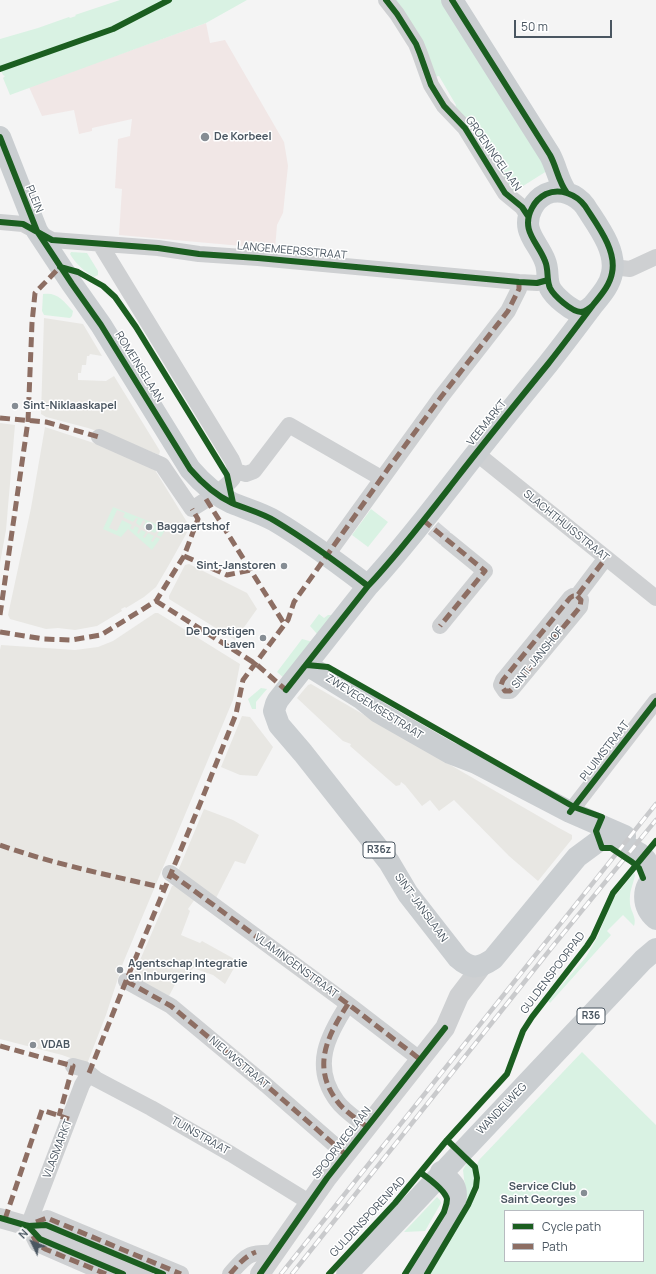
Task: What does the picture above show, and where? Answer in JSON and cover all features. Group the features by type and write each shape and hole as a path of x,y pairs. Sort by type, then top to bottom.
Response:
{"main road":[{"path":"452,0 554,161 560,182 567,193"},
{"name":"PLEIN","path":"0,137 36,232"},
{"path":"593,305 582,312 573,310 555,296 548,280 546,262 530,234 528,216 533,205 541,197 552,192 567,193 575,196 584,205 607,242 610,248 613,264"},
{"name":"ROMEINSELAAN","path":"36,232 101,324 190,469 203,484 224,498 273,520 327,555"},
{"name":"VEEMARKT","path":"279,725 275,715 276,704 368,586 428,524 476,453 575,330 593,305 610,281 613,264"},
{"path":"327,555 368,586"},
{"name":"ZWEVEGEMSESTRAAT","path":"307,665 362,699 378,712 450,753 476,763 570,812 622,834 653,862"},
{"name":"SINT-JANSLAAN","path":"279,725 303,753 388,862 408,894 458,958 468,965 475,967 482,966"},
{"name":"ZWEVEGEMSESTRAAT","path":"529,790 549,810 576,825 582,831 585,839 577,857"},
{"path":"577,857 600,840 607,838 614,840 640,854 646,860 653,862"},
{"name":"SPOORWEGLAAN","path":"482,966 493,959 577,857"},
{"name":"R36","path":"653,862 644,898 648,910 656,919"},
{"name":"WANDELWEG","path":"442,1172 650,954 656,919"},
{"path":"415,1274 449,1220 455,1204 456,1195 454,1185 442,1172"},
{"name":"R36","path":"347,1274 442,1172"}],"street":[{"name":"GROENINGELAAN","path":"386,0 397,14 416,44 431,85 444,106 465,128 505,193 522,207 528,216"},
{"name":"PLEIN","path":"0,222 23,224 36,232"},
{"name":"LANGEMEERSSTRAAT","path":"36,232 52,240 519,282 537,283 548,280"},
{"path":"99,437 162,465 192,509 224,498 235,471 232,460 100,244"},
{"path":"613,264 630,269 656,257"},
{"path":"327,555 381,478 441,397 508,311 519,289 519,282"},
{"path":"235,471 246,474 254,471 289,425 381,478"},
{"name":"SLACHTHUISSTRAAT","path":"476,453 656,598"},
{"path":"440,626 485,571 447,540"},
{"name":"SINT-JANSHOF","path":"577,596 581,600 580,607 510,692 505,690 501,685 503,680 570,598 577,596 606,559"},
{"name":"PLUIMSTRAAT","path":"570,812 656,701"},
{"name":"VLAMINGENSTRAAT","path":"170,873 348,1004 421,1060"},
{"name":"SPOORWEGLAAN","path":"260,1274 266,1253 309,1202 345,1154 421,1060 445,1028 460,996 482,966"},
{"name":"NIEUWSTRAAT","path":"126,980 171,1006 266,1085 345,1154"},
{"path":"348,1004 328,1040 323,1065 326,1081 338,1102 367,1127"},
{"name":"TUINSTRAAT","path":"73,1066 90,1073 96,1079 151,1108 231,1154 309,1202"},
{"name":"VLASMARKT","path":"28,1226 82,1085 90,1073"},
{"path":"0,1218 28,1226 143,1274"},
{"path":"28,1226 47,1218 181,1274"},
{"path":"28,1226 37,1244 106,1274"},
{"path":"230,1274 242,1260 249,1255 266,1253"}],"shaded area":[{"name":"De Korbeel","path":"206,23 210,43 225,40 284,142 288,166 283,213 277,225 275,249 119,235 122,189 115,188 118,139 130,136 132,119 92,128 92,131 79,134 74,110 42,116 29,87"},
{"path":"44,318 83,324 102,356 90,354 87,356 86,365 82,365 81,373 78,373 78,380 106,381 114,376 160,451 159,455 88,428 46,417 41,414"},
{"path":"0,423 15,425 6,530 0,563"},
{"path":"45,427 103,446 155,470 190,527 156,587 144,597 126,608 121,609 122,611 97,626 75,630 58,628 46,629 10,619 8,615 31,508"},
{"path":"189,564 247,593 257,609 235,640 169,599 169,596 185,565"},
{"path":"155,613 158,613 240,664 233,700 123,963 106,1015 87,1064 62,1055 0,1039 0,650 1,645 75,650 98,647 113,641"},
{"path":"311,684 572,835 572,839 538,881 509,856 454,800 439,811 430,800 422,806 405,785 401,782 400,785 396,786 350,746 351,744 343,741 297,698 308,685"},
{"path":"242,716 250,717 273,747 257,776 240,775 221,767"},
{"path":"204,809 233,820 259,835 245,864 235,861 215,900 178,871"},
{"path":"176,885 195,899 188,909 190,911 181,935 200,943 202,941 238,961 225,984 213,975 193,968 188,977 181,973 169,996 136,978 134,974 172,886"}],"green space":[{"path":"120,0 247,0 206,23 10,95 3,78 5,76 0,68 0,39 69,17 70,18"},
{"path":"393,0 449,0 550,169 512,193 455,108 456,105 439,76 434,77 430,64 431,62"},
{"path":"71,252 87,253 98,271 98,275 94,277 84,270 77,264 70,254"},
{"path":"43,294 53,294 60,298 73,311 72,316 70,318 44,315 42,311"},
{"path":"113,507 166,528 161,537 157,535 161,529 158,528 155,533 150,531 153,524 150,523 147,529 143,527 146,521 143,520 140,526 136,523 138,518 136,518 133,522 123,517 125,513 117,510 109,528 117,531 122,520 132,525 130,528 133,530 135,526 139,528 137,533 139,534 141,530 146,532 143,537 145,538 148,533 154,536 151,541 153,542 156,537 160,539 152,550 128,529 121,537 103,529"},
{"path":"371,509 388,522 368,547 352,535"},
{"path":"319,614 324,618 328,615 334,615 318,635 310,626"},
{"path":"302,639 313,642 284,678 277,672"},
{"path":"261,688 267,689 256,702 256,709 252,709 248,699"},
{"path":"634,873 635,875 630,904 635,920 634,926 623,915 607,931 611,935 550,1003 548,1001 586,957 598,936 616,895"},
{"path":"582,1052 656,1125 656,1274 430,1274 478,1192 479,1160"},
{"path":"467,1163 474,1168 474,1185 464,1209 465,1187 463,1170"},
{"path":"437,1197 441,1203 425,1231 404,1232"}],"tunnel":[{"path":"433,528 447,540"}],"railway":[{"path":"281,1274 656,804"},
{"path":"292,1274 553,946 656,820"}],"marked path":[{"path":"0,615 28,421 32,323 35,293 60,267"},
{"path":"89,1073 236,714 243,680 288,620 294,602 390,466 441,397 508,311 519,289 519,282"},
{"path":"0,418 46,422 99,437"},
{"path":"206,499 285,625"},
{"path":"0,632 44,639 71,640 101,635 156,601 184,556 198,519 192,509"},
{"path":"423,520 485,571 440,626"},
{"path":"184,556 227,575 251,570"},
{"path":"577,596 581,600 580,607 513,688 510,691 505,691 501,685 503,680 570,598 577,596 605,559"},
{"path":"156,601 256,664 286,690"},
{"path":"0,845 61,864 164,888"},
{"path":"170,873 348,1004 421,1060"},
{"path":"126,981 171,1006 266,1085 345,1154"},
{"path":"348,1004 334,1027 325,1051 325,1075 329,1088 340,1105 367,1127"},
{"path":"0,1046 73,1066 59,1116"},
{"path":"5,1219 42,1110 69,1119"},
{"path":"36,1222 47,1218 181,1274"},
{"path":"33,1236 37,1244 45,1249 106,1274"},
{"path":"230,1274 245,1258 256,1252"}],"cycle path":[{"path":"0,69 113,29 169,0"},
{"path":"386,0 397,14 416,44 431,85 444,106 465,128 505,193 522,207 528,216"},
{"path":"452,0 550,155 567,193"},
{"path":"0,137 37,231 101,325 190,469 204,484 220,496 232,503 259,513 275,521 322,552 368,586"},
{"path":"286,690 368,586 413,534 490,435 548,364 602,294 607,286 611,277 613,264 609,247 600,229 585,206 577,198 567,193 551,192 540,198 533,206 528,223 531,236 546,264 550,288 564,303 577,311 585,311 593,305"},
{"path":"0,222 23,224 52,240 158,248 199,254 519,282 537,283 548,280"},
{"path":"60,267 78,272 103,286 115,297 136,327 227,475 233,503"},
{"path":"307,665 328,667 574,807 602,817 596,831 602,848 611,848 632,862 639,868 643,878"},
{"path":"570,812 656,701"},
{"name":"GULDENSPOORPAD","path":"329,1274 395,1203 447,1140 507,1074 523,1031 593,937 613,893 656,841"},
{"path":"260,1274 327,1178 445,1028"},
{"path":"427,1274 468,1205 476,1187 477,1178 475,1167 447,1140"},
{"path":"405,1274 444,1212 447,1203 446,1196 443,1192 436,1184 421,1173"},
{"path":"0,1218 28,1226 46,1225 163,1274"},
{"path":"28,1226 40,1239 123,1274"}],"place":[{"name":"De Korbeel","path":"205,137"},
{"name":"Sint-Niklaaskapel","path":"15,406"},
{"name":"Baggaertshof","path":"149,527"},
{"name":"Sint-Janstoren","path":"284,566"},
{"name":"De Dorstigen Laven","path":"263,638"},
{"name":"Agentschap Integratie en Inburgering","path":"120,970"},
{"name":"VDAB","path":"33,1045"},
{"name":"Service Club Saint Georges","path":"584,1193"}]}
